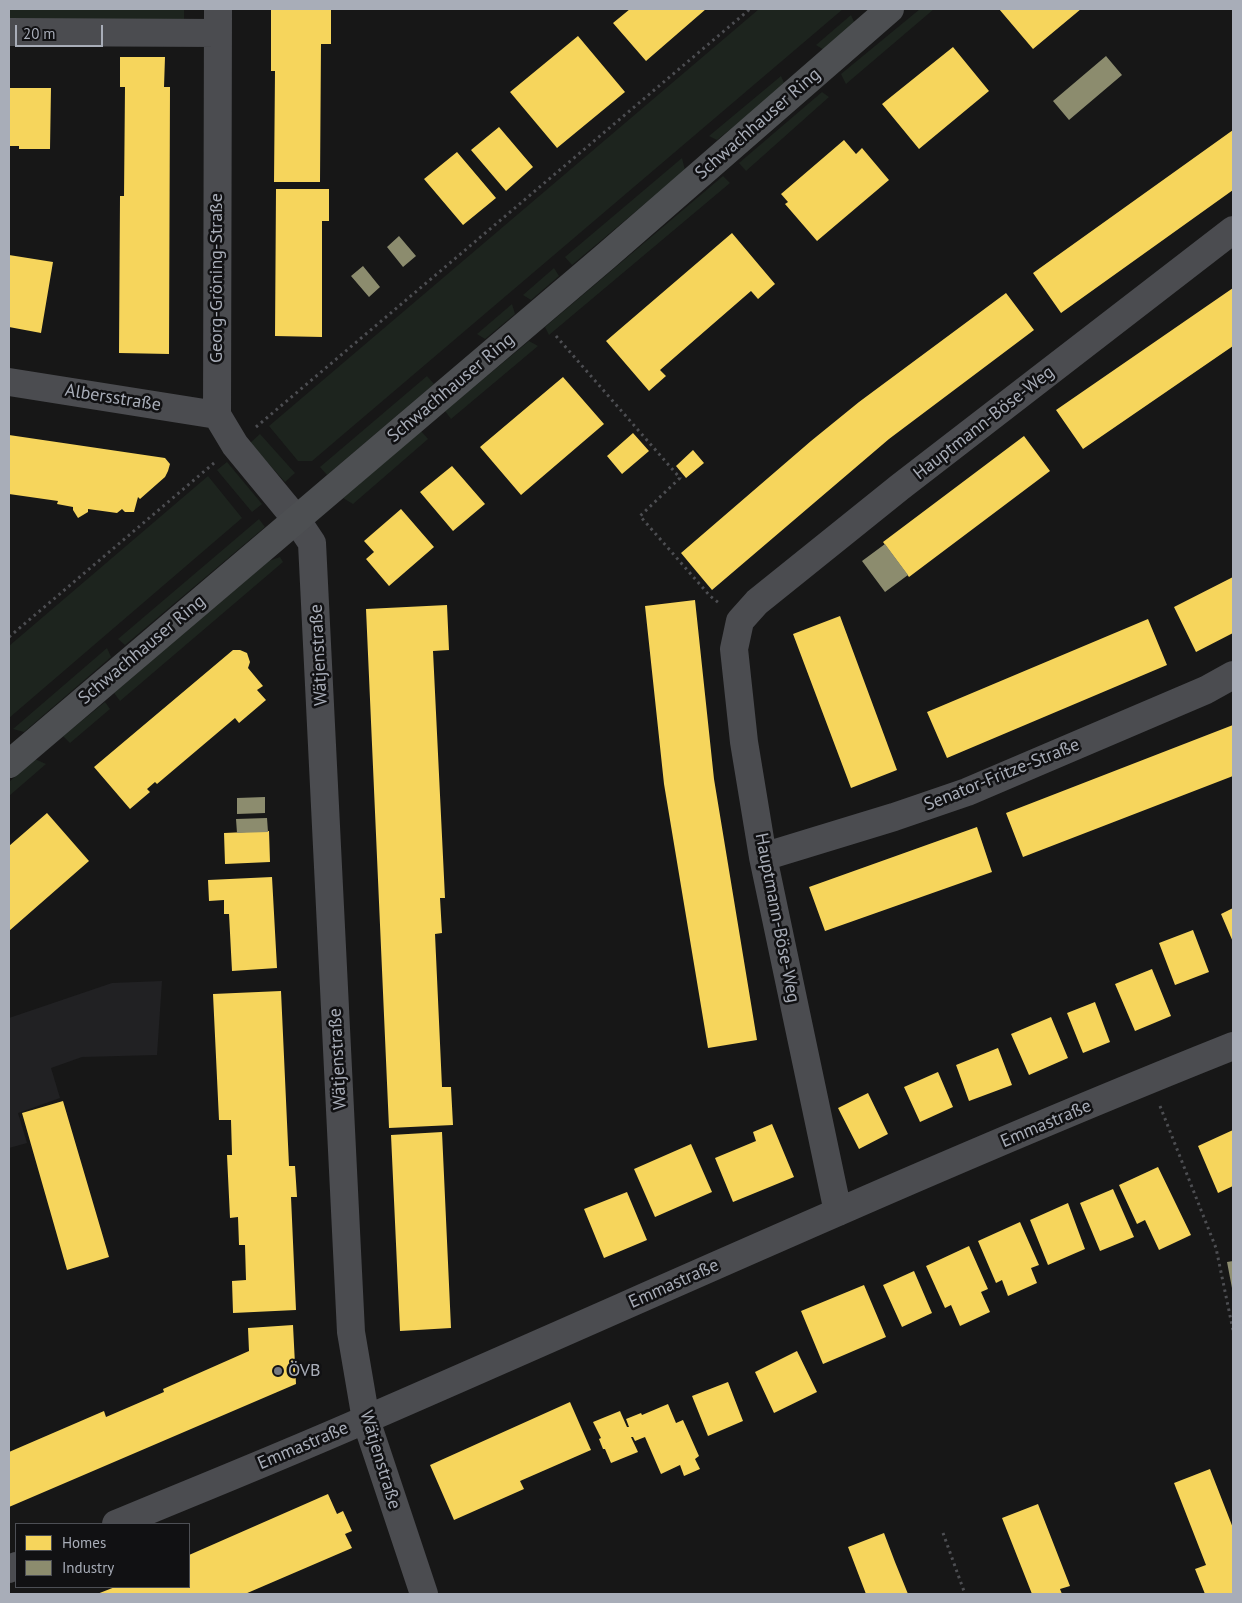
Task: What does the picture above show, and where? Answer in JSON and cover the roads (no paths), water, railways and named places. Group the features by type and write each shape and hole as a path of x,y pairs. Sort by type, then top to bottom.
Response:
{"main road":[{"name":"Schwachhauser Ring","path":"9,764 537,314 890,9"}],"street":[{"path":"9,32 218,21"},
{"name":"Georg-Gröning-Straße","path":"217,415 218,21"},
{"name":"Hauptmann-Böse-Weg","path":"838,1212 763,856 744,742 734,648 740,621 757,602 900,487 1233,230"},
{"name":"Albersstraße","path":"9,382 217,415"},
{"path":"217,415 235,445 296,519"},
{"name":"Wätjenstraße","path":"296,519 312,543 314,562 351,1332 366,1420 424,1594"},
{"name":"Senator-Fritze-Straße","path":"763,856 894,817 968,792 1206,690 1233,675"},
{"name":"Emmastraße","path":"118,1523 366,1420 838,1212 1150,1079 1233,1046"}],"place":[{"name":"ÖVB","path":"278,1371"}]}
